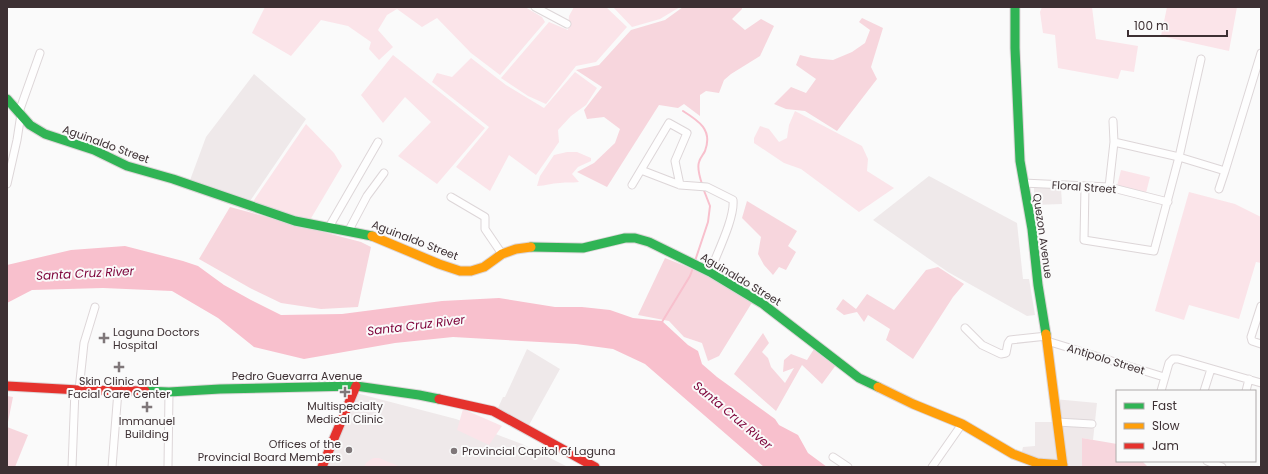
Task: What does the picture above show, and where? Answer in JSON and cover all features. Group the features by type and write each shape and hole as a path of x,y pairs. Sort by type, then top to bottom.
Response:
{"street":[{"path":"535,7 567,24"},
{"name":"Quezon Avenue","path":"1015,7 1015,48 1020,161 1032,229 1038,285 1047,338 1056,422 1063,466"},
{"path":"1219,189 1259,70 1261,52"},
{"path":"7,184 17,140 20,113 40,53"},
{"path":"1085,186 1084,240 1154,250 1168,202 1201,58"},
{"name":"Aguinaldo Street","path":"7,99 30,125 45,134 94,150 127,166 173,179 295,221 370,235 439,264 460,271 471,271 484,267 502,254 516,249 583,248 625,238 635,238 649,242 710,272 764,304 859,378 914,404 962,424 1013,454 1037,463 1063,466"},
{"path":"1109,187 1114,142 1113,121"},
{"path":"632,185 669,123 687,133 675,160 680,185"},
{"path":"329,227 378,142"},
{"path":"1114,142 1179,157 1226,171"},
{"path":"641,170 680,185 707,187 733,200 734,206 710,272"},
{"path":"349,230 367,196 384,172"},
{"name":"Floral Street","path":"1023,183 1109,187 1168,202"},
{"path":"451,197 485,217 485,228 502,254"},
{"path":"1261,306 1251,336 1252,340 1261,344"},
{"path":"72,467 77,390 84,344 95,307"},
{"path":"965,328 982,345 1001,354 1006,353 1010,340 1047,338"},
{"name":"Antipolo Street","path":"1047,338 1164,376"},
{"path":"1161,390 1169,362 1173,359 1178,359 1261,383"},
{"path":"1204,390 1211,369"},
{"path":"1246,390 1249,379"},
{"name":"Pedro Guevarra Avenue","path":"7,386 77,390 169,392 220,389 356,386 419,395 493,411 595,467"},
{"path":"322,467 356,386"},
{"path":"112,467 118,391"},
{"path":"168,467 169,392"},
{"path":"1056,422 1092,424"},
{"path":"932,467 962,424"},
{"path":"833,457 848,467"},
{"path":"1210,462 1223,467"}],"shaded area":[{"path":"265,7 525,7 542,17 545,22 500,75 471,53 437,18 422,27 397,9 387,15 378,30 393,47 379,60 369,49 371,42 348,26 321,20 291,56 252,33"},
{"path":"574,7 606,7 627,27 596,62 576,66 546,104 528,96 501,78 549,22 568,30 569,16"},
{"path":"613,7 680,7 660,19 632,27"},
{"path":"683,7 742,7 742,9 732,19 745,30 761,19 774,26 760,56 724,80 719,93 706,91 700,95 700,116 684,104 678,108 659,105 607,187 577,172 594,163 615,143 620,129 604,117 587,119 584,110 602,87 576,70 599,65 631,30 665,20"},
{"path":"1042,7 1092,7 1096,39 1138,46 1134,72 1121,70 1118,79 1058,68 1055,35 1043,33 1040,12"},
{"path":"1167,7 1237,7 1229,51 1161,36"},
{"path":"862,18 883,28 871,67 877,79 837,131 805,111 786,109 774,104 791,87 806,93 816,79 796,65 800,55 833,60 852,52 865,43 870,30 859,22"},
{"path":"393,55 485,128 437,184 398,156 431,122 405,97 383,123 361,95"},
{"path":"471,58 506,85 544,108 575,72 597,88 586,105 571,116 558,130 559,142 536,175 509,155 490,191 456,167 489,127 432,82 437,73 452,77"},
{"path":"254,74 306,119 248,204 189,183 206,137"},
{"path":"795,111 862,146 868,159 867,171 894,188 859,212 801,169 784,163 754,143 754,138 760,126 769,129 779,142 787,138 789,125"},
{"path":"306,124 334,153 342,166 310,220 252,203"},
{"path":"567,152 577,152 591,158 591,161 578,167 572,174 579,182 537,186 540,176 554,155"},
{"path":"1121,170 1150,177 1146,193 1117,186"},
{"path":"929,176 1017,223 1023,279 1029,279 1035,315 1027,316 948,272 873,220"},
{"path":"1034,188 1061,188 1062,204 1034,205"},
{"path":"1189,192 1235,204 1261,217 1261,263 1256,262 1239,319 1189,305 1184,320 1155,311"},
{"path":"747,201 797,231 788,246 796,252 786,270 779,267 773,275 764,265 758,254 761,237 742,218"},
{"path":"230,207 361,242 371,247 358,307 321,309 281,303 250,288 199,259"},
{"path":"665,258 698,271 753,301 719,356 708,361 702,343 684,337 669,321 638,315"},
{"path":"938,267 964,284 953,297 913,359 886,340 890,329 868,315 864,322 857,312 844,315 836,309 843,299 856,309 867,294 894,310 926,270"},
{"path":"763,333 769,343 762,352 768,358 771,367 785,383 794,368 783,372 784,360 791,354 807,360 814,349 836,365 822,384 802,365 776,411 734,374"},
{"path":"527,349 560,369 529,425 497,410 503,397 505,397"},
{"path":"356,393 456,419 522,444 568,467 326,467"},
{"path":"7,396 13,397 7,427"},
{"path":"1054,399 1097,403 1093,440 1082,438 1082,467 1067,467 1021,456 1023,447 1035,446 1035,422 1056,422"},
{"path":"463,409 502,426 489,445 457,430"},
{"path":"7,427 28,435 15,467 7,467"},
{"path":"1082,438 1116,444 1116,462 1143,462 1148,467 1082,467"},
{"path":"374,458 379,458 401,467 364,467 368,461"}],"water":[{"name":"Santa Cruz River","path":"125,246 198,266 224,285 281,315 342,314 442,301 499,298 555,307 582,307 610,310 633,318 662,321 688,345 698,351 702,364 717,377 775,419 779,425 798,435 808,453 827,467 764,467 645,364 613,349 576,344 453,337 395,343 304,359 254,347 218,318 172,291 103,288 32,290 7,303 7,265 71,250"}],"waterway":[{"path":"683,111 699,123 706,132 707,144 698,164 702,184"},
{"path":"695,261 708,222 710,206 703,188"},
{"path":"662,322 690,276 693,268"}],"traffic: fast":[{"path":"1015,7 1015,48 1020,161 1032,229 1038,285 1046,334"},
{"path":"7,99 30,125 45,134 94,150 127,166 173,179 295,221 372,236"},
{"path":"531,247 583,248 625,238 635,238 649,242 710,272 763,304 859,378 878,387"},
{"path":"145,391 169,392 220,389 356,386 439,399"}],"traffic: slow":[{"path":"372,236 439,264 460,271 471,271 484,267 502,254 516,249 531,247"},
{"path":"1046,334 1063,467"},
{"path":"878,387 913,404 962,424 1013,454 1037,463 1063,465"}],"traffic: jam":[{"path":"7,386 79,390 145,391"},
{"path":"322,467 356,386"},
{"path":"439,399 493,411 595,467"}],"place":[{"name":"Laguna Doctors Hospital","path":"104,338"},
{"name":"Skin Clinic and Facial Care Center","path":"119,367"},
{"name":"Multispecialty Medical Clinic","path":"345,392"},
{"name":"Immanuel Building","path":"147,407"},
{"name":"Offices of the Provincial Board Members","path":"349,450"},
{"name":"Provincial Capitol of Laguna","path":"454,451"}]}
